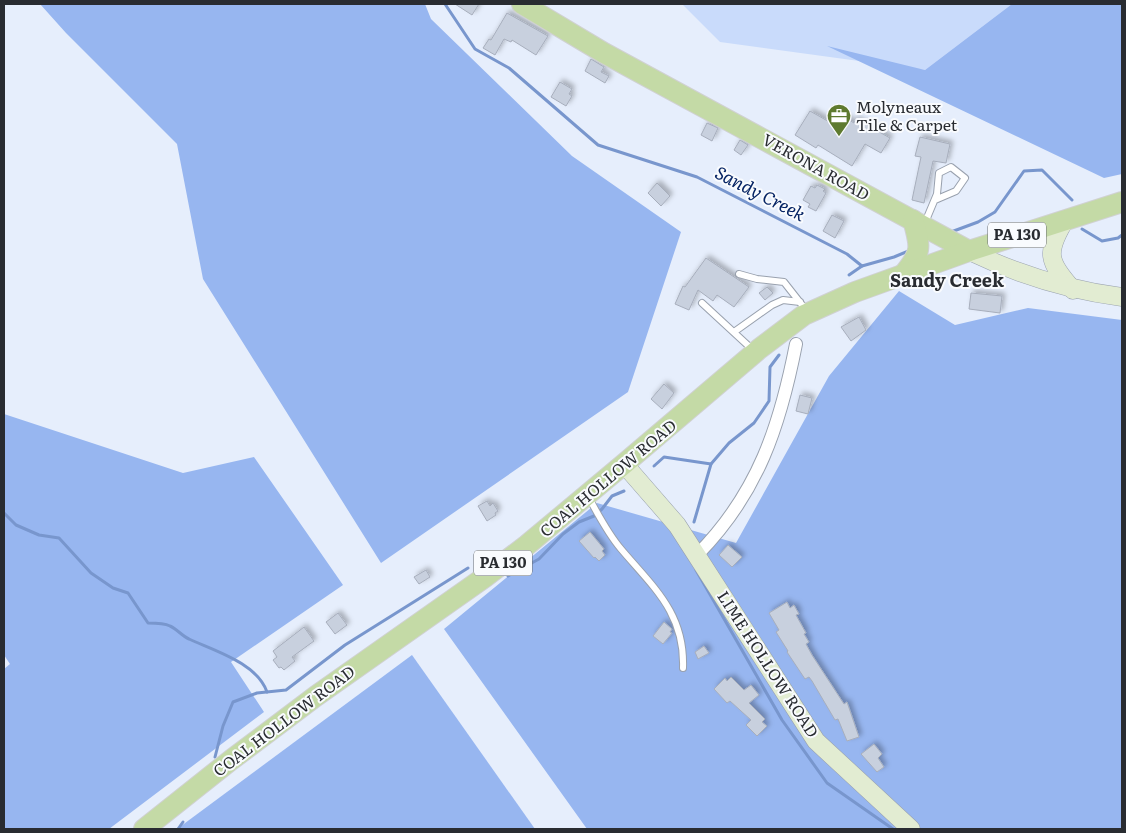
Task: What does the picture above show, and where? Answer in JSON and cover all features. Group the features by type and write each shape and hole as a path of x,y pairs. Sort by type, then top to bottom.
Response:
{"main road":[{"name":"VERONA ROAD","path":"522,4 926,236 969,251"},
{"name":"PA 130","path":"969,251 1122,202"},
{"path":"904,274 915,261 926,236"},
{"name":"COAL HOLLOW ROAD","path":"144,829 316,696 590,500 624,464 784,329 804,308 855,292 969,251"}],"street":[{"path":"1065,220 1055,237 1051,253 1053,263 1060,275 1073,290"},
{"name":"VERONA ROAD","path":"969,251 1015,271 1073,290 1122,297"},
{"path":"698,554 725,523 745,495 773,436 782,410 796,344"},
{"name":"LIME HOLLOW ROAD","path":"624,464 677,525 698,554 816,741 911,829"}],"lane":[{"path":"926,236 940,173 951,167 966,178 956,191 935,200"},
{"path":"738,274 757,279 784,282 804,308"},
{"path":"734,332 772,305 783,300 804,308"},
{"path":"702,303 755,352"},
{"path":"590,500 619,547 642,571 664,599 679,628 683,668"}],"shaded area":[{"path":"40,4 425,4 431,19 572,156 681,232 628,392 381,563 203,279 177,144 66,33"},
{"path":"682,4 1012,4 925,70 720,42"},
{"path":"1012,4 1122,4 1122,174 1104,178 827,46 925,70"},
{"path":"899,291 955,325 1028,308 1122,320 1122,829 587,829 444,629 597,503 736,543 829,376"},
{"path":"4,414 183,473 254,457 343,585 231,662 264,712 109,829 4,829 4,669 10,664 4,655"},
{"path":"412,655 535,829 177,829"}],"building":[{"path":"455,4 479,4 472,15"},
{"path":"507,13 548,36 536,55 512,40 511,42 504,39 495,55 483,48 489,39 491,40"},
{"path":"591,59 604,67 601,72 609,76 605,83 585,71"},
{"path":"560,82 572,89 569,94 572,96 566,106 551,97"},
{"path":"810,111 833,124 839,114 854,123 856,119 890,138 881,153 865,144 852,166 818,145 816,148 795,135"},
{"path":"707,123 718,128 712,141 701,135"},
{"path":"920,137 950,144 946,163 933,161 924,203 912,200 921,157 915,156"},
{"path":"740,140 748,145 741,155 734,150"},
{"path":"657,183 670,196 661,206 648,193"},
{"path":"817,185 825,189 823,191 826,193 816,211 808,207 810,204 803,200 811,186 815,188"},
{"path":"832,215 844,221 835,238 823,231"},
{"path":"706,258 749,287 734,307 717,295 713,301 698,290 689,310 675,304 683,286 685,287"},
{"path":"767,287 773,293 765,300 759,293"},
{"path":"971,293 1002,296 1000,313 969,309"},
{"path":"859,317 866,330 851,341 841,327"},
{"path":"664,384 674,393 662,409 651,399"},
{"path":"800,395 812,398 808,414 796,411"},
{"path":"487,501 490,506 493,503 498,511 495,513 496,515 487,521 478,506"},
{"path":"590,532 604,549 602,551 605,555 599,561 579,541"},
{"path":"728,545 742,557 732,567 719,555"},
{"path":"426,570 430,577 419,584 414,577"},
{"path":"787,602 790,608 794,605 799,614 796,615 806,633 804,634 809,642 806,644 812,655 844,704 847,702 859,737 847,741 838,719 835,720 809,677 805,679 776,632 779,630 769,613"},
{"path":"338,613 347,625 335,634 326,622"},
{"path":"664,622 672,629 670,632 672,633 663,644 653,636"},
{"path":"304,627 314,641 292,657 295,661 284,670 281,667 279,668 273,660 277,657 273,651"},
{"path":"704,646 709,653 698,659 695,652"},
{"path":"731,677 744,690 751,685 759,695 749,703 765,719 762,722 767,726 757,736 746,725 751,720 730,701 727,703 714,689 725,678 727,681"},
{"path":"874,744 882,754 878,758 884,767 877,772 861,754"}],"waterway":[{"name":"Sandy Creek","path":"445,4 475,49 509,68 598,145 697,177 847,254 862,266 911,250"},
{"name":"Sandy Creek","path":"951,232 978,222 995,212 1024,171 1042,170 1072,200"},
{"name":"Sandy Creek","path":"1082,229 1102,241 1118,238 1122,235"},
{"path":"849,275 862,266"},
{"path":"694,522 711,464 729,443 754,423 769,401 770,367 779,355"},
{"path":"654,466 664,457 711,464"},
{"path":"508,576 539,559 563,534 579,522 594,516 612,496 624,491"},
{"path":"4,513 16,525 39,535 59,538 91,573 113,588 128,593 148,623 170,626 186,638 234,659 254,673 262,682 267,692"},
{"path":"215,757 223,726 233,702 257,693 286,690 345,645 468,568"},
{"path":"696,570 782,720 827,783 893,829"},
{"path":"178,829 183,822"}],"place":[{"name":"Molyneaux Tile & Carpet","path":"839,137"}],"district":[{"name":"Sandy Creek","path":"947,281"}]}
